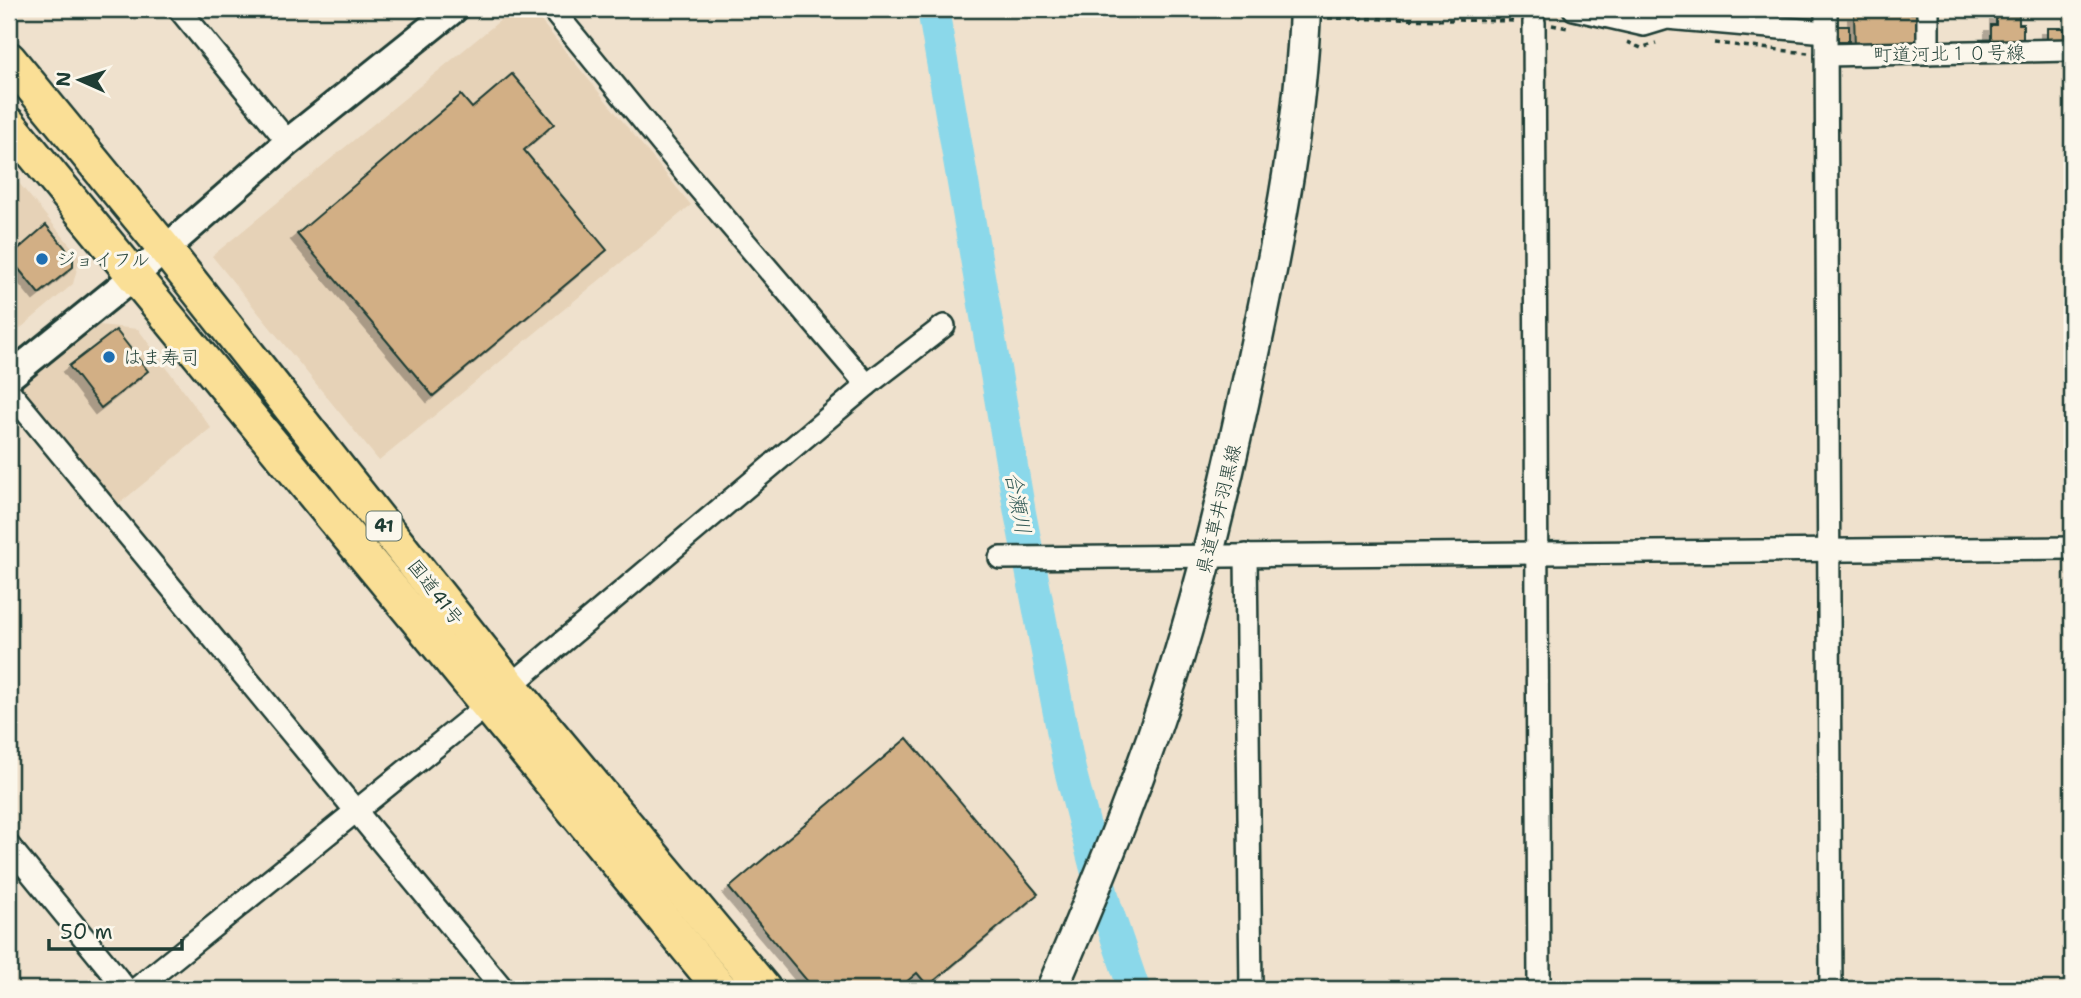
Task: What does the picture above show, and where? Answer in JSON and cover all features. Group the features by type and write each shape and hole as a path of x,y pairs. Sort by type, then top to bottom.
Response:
{"highway":[{"name":"国道41号","path":"9,59 165,249 504,678 764,989"},
{"name":"国道41号","path":"9,124 721,989"}],"main road":[{"name":"県道草井羽黒線","path":"1052,989 1112,844 1185,636 1208,555 1281,224 1295,134 1305,13"}],"street":[{"path":"178,9 288,142"},
{"path":"9,377 133,277 288,142 454,9"},
{"path":"552,9 686,173 867,385"},
{"path":"1826,9 1831,989"},
{"path":"1928,9 1928,53"},
{"path":"1572,19 1644,25 1667,18 1826,32"},
{"path":"1534,22 1539,989"},
{"name":"町道河北１０号線","path":"1826,55 2072,50"},
{"path":"521,677 867,385 944,326"},
{"path":"9,391 503,989"},
{"path":"1000,558 2072,548"},
{"path":"1246,555 1251,989"},
{"path":"136,989 476,713"},
{"path":"9,846 126,989"}],"path":[{"path":"1305,13 1534,22 1572,19"},
{"path":"1618,37 1641,48 1665,38"},
{"path":"1705,43 1826,55"}],"shaded area":[{"path":"514,9 531,9 691,205 379,461 212,256"},
{"path":"1831,9 1922,9 1922,49 1838,50 1831,39"},
{"path":"9,171 80,257 73,284 9,338"},
{"path":"99,325 138,329 211,428 109,512 12,391"}],"building":[{"path":"1917,13 1917,47 1855,48 1854,14"},
{"path":"1996,15 2019,15 2019,24 2023,24 2023,46 1991,46 1991,25 1996,25"},
{"path":"1834,26 1849,26 1849,41 1833,41"},
{"path":"2047,28 2064,28 2065,45 2047,45"},
{"path":"512,74 554,124 524,150 607,250 433,396 297,234 461,95 472,108"},
{"path":"46,225 73,257 73,267 39,294 9,257"},
{"path":"116,330 148,371 101,408 69,366"},
{"path":"907,738 1038,894 928,986 917,973 898,989 814,989 729,888"}],"waterway":[{"name":"合瀬川","path":"933,9 1020,513 1070,770 1106,907 1134,989"}],"place":[{"name":"ジョイフル","path":"42,259"},
{"name":"はま寿司","path":"109,357"}]}
